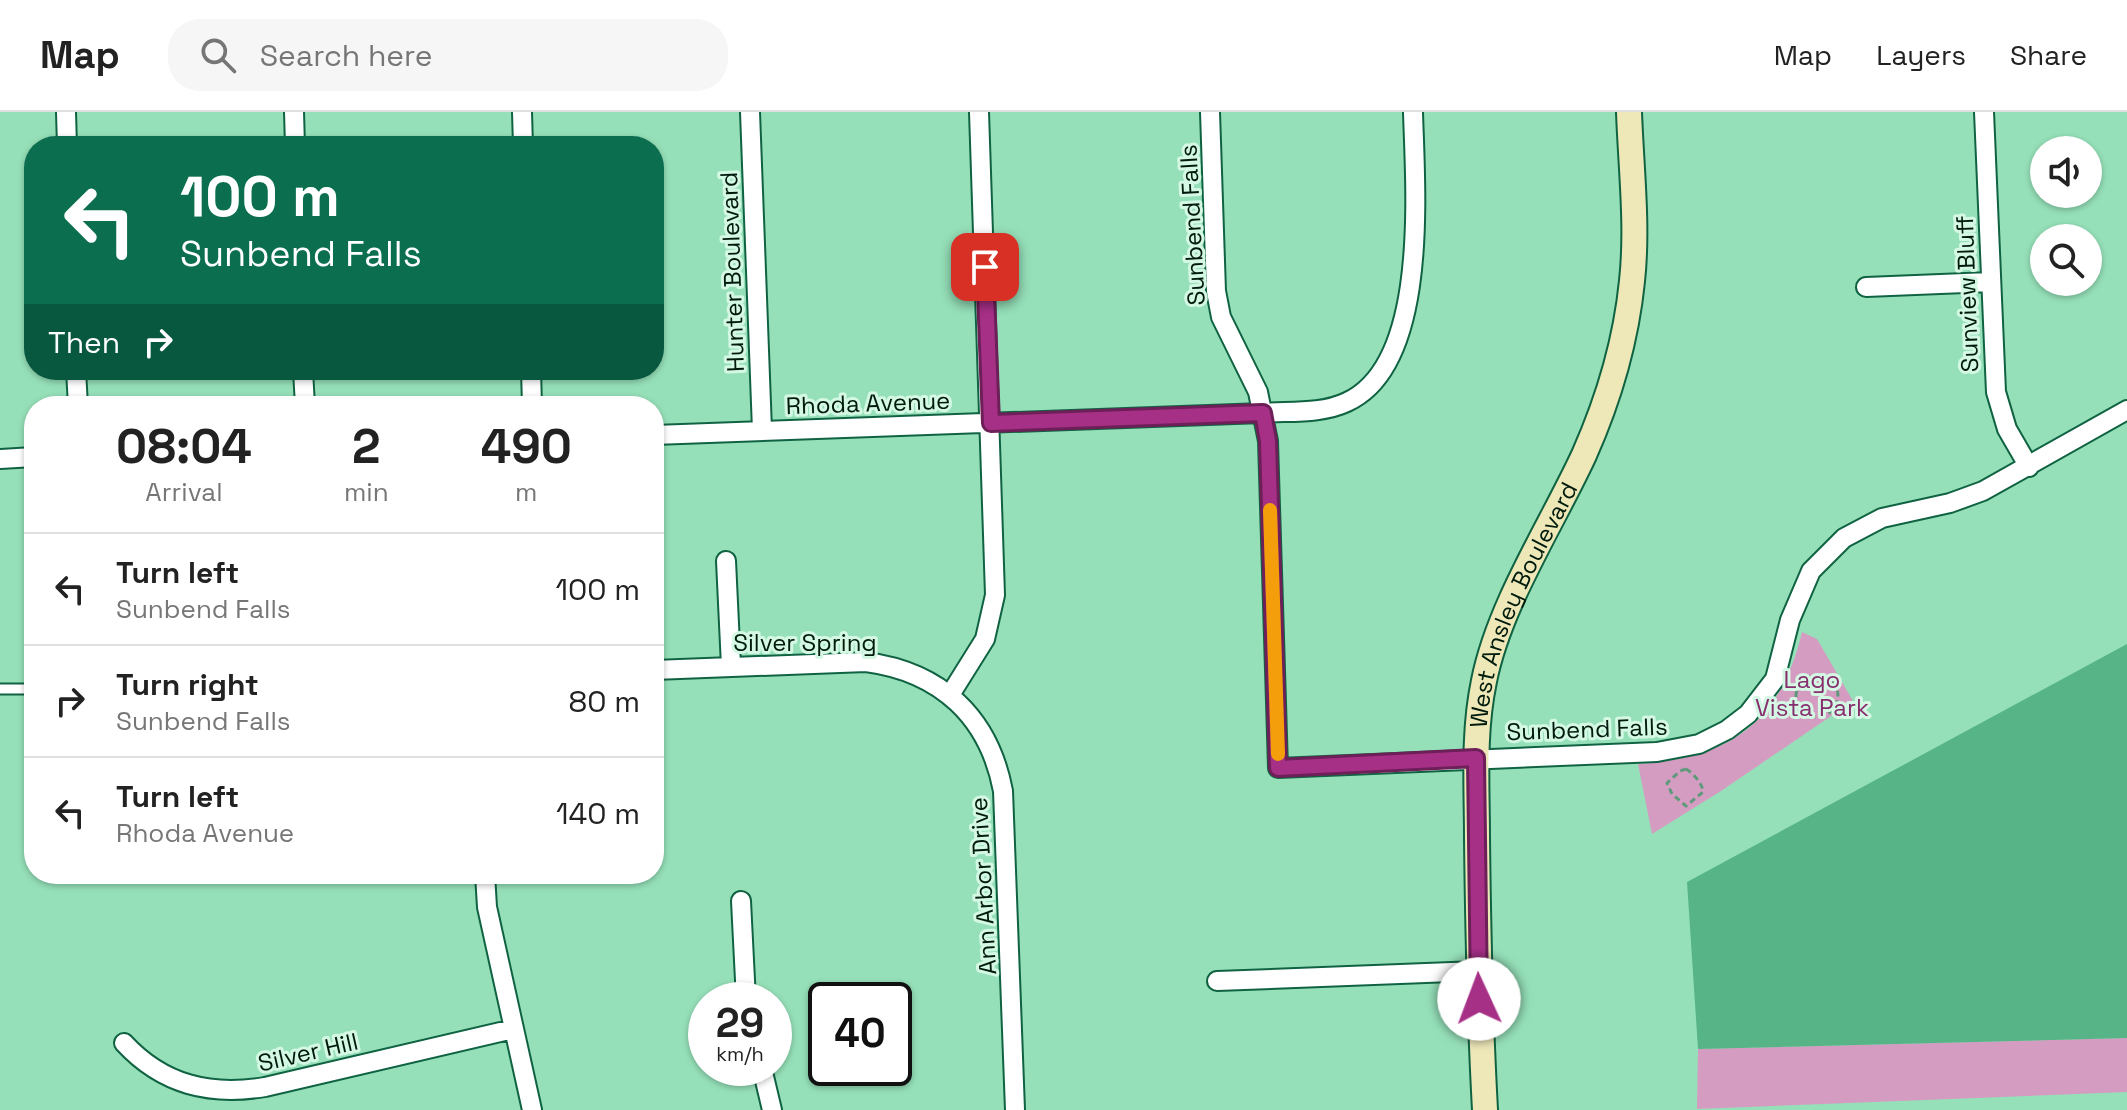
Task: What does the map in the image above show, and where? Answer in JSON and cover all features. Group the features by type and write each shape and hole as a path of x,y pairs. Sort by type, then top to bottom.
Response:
{"street":[{"path":"66,112 67,136"},
{"path":"294,112 295,136"},
{"path":"522,112 523,136"},
{"name":"Hunter Boulevard","path":"750,112 762,430"},
{"path":"950,695 978,652 993,610 995,580 979,112"},
{"name":"Sunbend Falls","path":"1210,112 1216,291 1221,317 1258,392 1268,441 1278,768 1657,752 1699,744 1727,730 1748,714 1775,679 1799,596 1811,571 1844,538 1882,518 1950,503 1983,491 2127,410"},
{"name":"Rhoda Avenue","path":"664,435 1263,413 1321,410 1347,403 1368,389 1378,377 1393,350 1409,300 1415,244 1413,112"},
{"name":"West Ansley Boulevard","path":"1485,1110 1478,971 1476,758 1483,682 1498,634 1585,453 1621,346 1632,281 1634,228 1629,112"},
{"name":"Sunview Bluff","path":"1984,112 1996,392 2007,429 2029,467"},
{"path":"1866,287 1990,282"},
{"path":"0,459 24,458"},
{"path":"726,561 731,666"},
{"name":"Silver Spring","path":"664,669 866,662 912,673 950,695"},
{"name":"Ann Arbor Drive","path":"950,695 982,731 996,760 1003,791 1015,1110"},
{"path":"486,884 487,907 532,1110"},
{"path":"741,901 745,982"},
{"path":"1217,981 1478,971"},
{"name":"Silver Hill","path":"124,1043 141,1061 169,1077 201,1087 233,1091 265,1087 513,1029"},
{"path":"766,1086 772,1110"}],"lane":[{"path":"0,689 24,689"}],"path":[{"path":"1788,686 1796,691 1799,709 1812,715 1832,711 1838,702 1833,681 1825,675 1809,677 1796,691"},
{"path":"1684,768 1703,788 1703,792 1686,806 1672,794 1667,783 1684,768"}],"green space":[{"name":"Lago Vista Park","path":"1802,632 1817,639 1853,701 1652,834 1638,764 1699,754 1724,744 1746,730 1780,691"},
{"path":"2127,1038 2127,1092 1697,1109 1698,1049"}],"shaded area":[{"path":"2127,644 2127,1038 1698,1049 1687,882"}],"slow traffic":[{"path":"1270,510 1278,754"}],"route":[{"path":"985,267 991,423 1263,413 1268,441 1278,768 1476,758 1479,999"}]}
